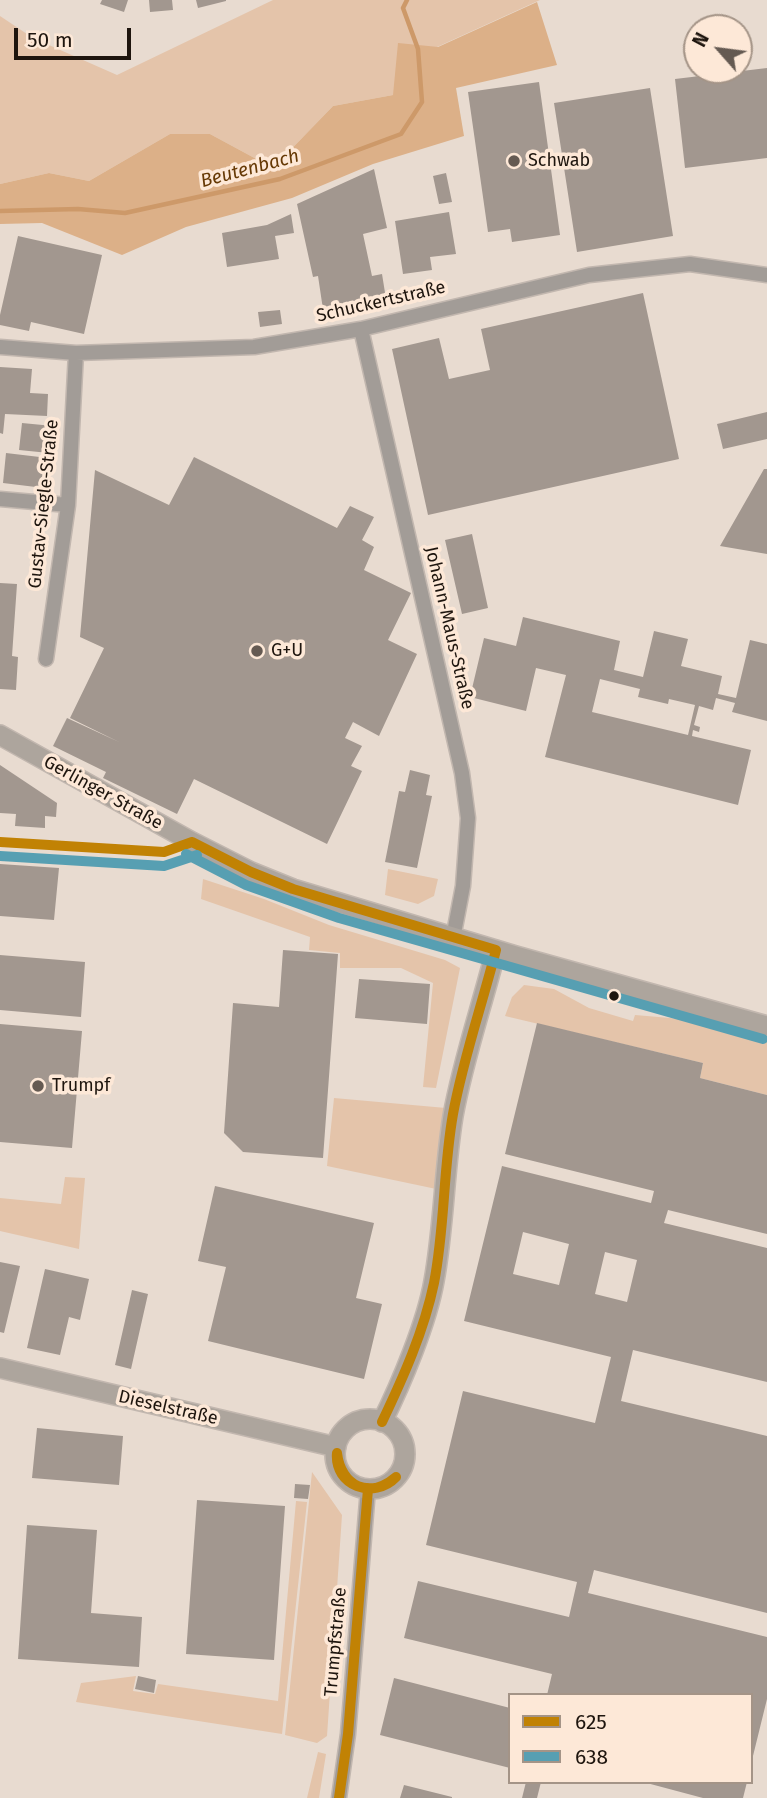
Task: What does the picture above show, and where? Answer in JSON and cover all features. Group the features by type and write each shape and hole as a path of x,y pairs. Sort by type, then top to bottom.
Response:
{"street":[{"name":"Schuckertstraße","path":"0,347 76,354 254,347 360,329 589,275 690,264 767,275"},
{"name":"Johann-Maus-Straße","path":"360,329 462,773 468,818 463,886 453,938"},
{"name":"Gustav-Siegle-Straße","path":"46,659 68,505 76,354"},
{"path":"0,499 68,505"},
{"name":"Gerlinger Straße","path":"0,735 116,801 251,872 343,905 453,938 767,1026"},
{"path":"382,1422 420,1330 434,1284 453,1118 462,1072 496,950"},
{"name":"Dieselstraße","path":"0,1368 336,1447"},
{"path":"372,1420 382,1422 393,1428 400,1437 404,1461 400,1473 380,1488 356,1487 339,1471 335,1459 339,1438 353,1424 372,1420"},
{"name":"Trumpfstraße","path":"339,1798 348,1734 368,1489"}],"shaded area":[{"path":"273,0 540,0 437,47 393,95 333,106 273,168 210,134 170,134 89,181 49,173 0,184 0,16 33,38 117,75"},
{"path":"537,2 557,65 456,88 464,136 373,164 292,198 186,227 122,255 42,223 0,224 0,184 49,173 89,181 170,134 210,134 273,168 333,106 393,95 398,43 438,47"},
{"path":"388,869 438,879 434,896 418,904 385,895"},
{"path":"203,879 264,899 329,925 445,960 460,968 436,1088 423,1087 433,983 401,968 340,968 340,953 309,950 310,937 201,899"},
{"path":"524,985 554,989 589,1008 633,1021 635,1015 682,1019 767,1037 767,1095 700,1078 703,1063 505,1016 512,997"},
{"path":"334,1098 446,1108 441,1190 327,1166"},
{"path":"65,1177 85,1178 79,1249 0,1231 0,1198 61,1204"},
{"path":"312,1472 342,1515 327,1736 317,1743 285,1735"},
{"path":"296,1501 307,1502 282,1734 76,1702 81,1683 136,1676 133,1691 155,1694 158,1684 278,1701"},
{"path":"318,1752 326,1754 319,1798 307,1798"}],"building":[{"path":"102,0 128,0 124,12 100,4"},
{"path":"149,0 172,0 173,10 150,12"},
{"path":"196,0 226,0 226,1 198,8"},
{"path":"767,68 767,158 685,168 675,79 683,78 683,84 753,84 753,70"},
{"name":"Schwab","path":"539,82 560,235 512,242 510,229 488,232 468,92"},
{"path":"650,88 673,236 577,252 554,103"},
{"path":"374,169 387,228 363,234 372,276 382,274 387,305 324,316 318,276 313,277 297,204"},
{"path":"446,173 452,202 439,204 433,176"},
{"path":"449,212 456,254 430,257 432,270 403,274 395,221"},
{"path":"291,214 294,233 275,236 279,259 227,267 222,233 267,225"},
{"path":"18,236 102,255 84,334 31,322 29,331 0,325"},
{"path":"643,293 679,459 428,515 392,349 439,338 449,379 490,370 481,329"},
{"path":"280,310 282,324 260,327 258,312"},
{"path":"0,367 32,369 30,393 48,394 47,416 5,414 3,434 0,433"},
{"path":"767,412 767,439 723,449 717,424"},
{"path":"22,423 53,426 49,453 19,450"},
{"path":"6,453 48,458 44,488 3,483"},
{"name":"G+U","path":"194,457 337,528 350,506 374,517 362,540 374,547 364,570 411,593 388,640 417,654 379,736 353,722 345,738 362,746 351,766 362,771 327,844 194,779 177,814 103,778 106,772 53,746 67,718 119,742 70,718 104,648 80,637 95,470 169,505"},
{"path":"764,469 767,469 767,554 720,546"},
{"path":"472,534 488,608 462,614 445,540"},
{"path":"0,583 17,584 12,656 18,657 16,690 0,689"},
{"path":"523,617 620,641 614,670 643,677 654,631 688,639 681,666 722,676 718,694 736,698 750,640 767,644 767,721 732,712 735,703 716,698 713,710 699,706 694,725 700,727 699,732 693,730 692,736 751,750 738,805 545,757 566,675 536,668 526,711 470,697 484,638 516,646","holes":["600,679 640,689 638,697 668,704 669,699 695,705 688,735 592,712"]},
{"path":"0,765 57,803 56,817 45,816 45,828 15,826 16,814 0,813"},
{"path":"410,770 430,775 426,795 432,796 417,868 385,862 399,791 405,792"},
{"path":"0,864 59,868 54,920 0,916"},
{"path":"283,950 338,954 323,1158 243,1152 224,1133 233,1003 279,1007"},
{"path":"0,955 85,962 81,1017 0,1010"},
{"path":"359,979 430,984 427,1024 355,1018"},
{"path":"537,1023 703,1063 700,1078 767,1095 767,1234 668,1210 664,1223 767,1248 767,1382 633,1350 621,1401 767,1436 767,1613 594,1570 588,1593 767,1637 767,1699 753,1756 753,1693 547,1693 552,1674 404,1638 418,1581 569,1617 577,1582 426,1545 463,1391 595,1423 611,1357 464,1321 502,1166 651,1203 654,1191 505,1154","holes":["523,1232 569,1244 559,1285 513,1274","605,1252 637,1260 627,1302 595,1294"]},
{"name":"Trumpf","path":"0,1024 82,1031 72,1148 0,1142"},
{"path":"215,1186 374,1223 356,1298 382,1304 364,1379 208,1341 226,1267 198,1261"},
{"path":"0,1262 20,1266 4,1333 0,1332"},
{"path":"45,1269 89,1279 80,1320 69,1317 60,1355 27,1348"},
{"path":"132,1290 148,1294 131,1369 115,1365"},
{"path":"37,1428 123,1436 119,1485 32,1478"},
{"path":"295,1484 310,1485 308,1499 294,1498"},
{"path":"197,1500 285,1506 274,1660 186,1654"},
{"path":"27,1525 97,1530 91,1613 142,1617 139,1667 18,1659"},
{"path":"138,1676 156,1680 154,1693 135,1689"},
{"path":"394,1678 508,1707 508,1767 380,1735"},
{"path":"526,1784 540,1784 537,1798 522,1798"},
{"path":"650,1784 746,1784 743,1798 703,1798"},
{"path":"404,1785 452,1797 452,1798 400,1798"}],"waterway":[{"name":"Beutenbach","path":"0,211 78,209 125,213 280,179 401,134 422,102 418,49 403,8 407,0"}],"transit line":[{"name":"625","path":"0,842 164,852 192,842"},
{"name":"625","path":"192,842 251,872 293,889 496,950"},
{"name":"638","path":"186,854 246,885 339,918 763,1039"},
{"name":"638","path":"0,856 164,866 197,855"},
{"name":"625","path":"382,1422 412,1354 430,1301 440,1241 453,1114 467,1052 496,950"},
{"name":"625","path":"337,1453 344,1474 358,1486 376,1488 396,1477"},
{"name":"625","path":"337,1453 342,1474 357,1486 377,1488 396,1477"},
{"name":"625","path":"339,1798 348,1734 368,1489"}],"place":[{"name":"Schwab","path":"514,161"},
{"name":"G+U","path":"257,651"},
{"name":"Trumpf","path":"38,1086"}]}
